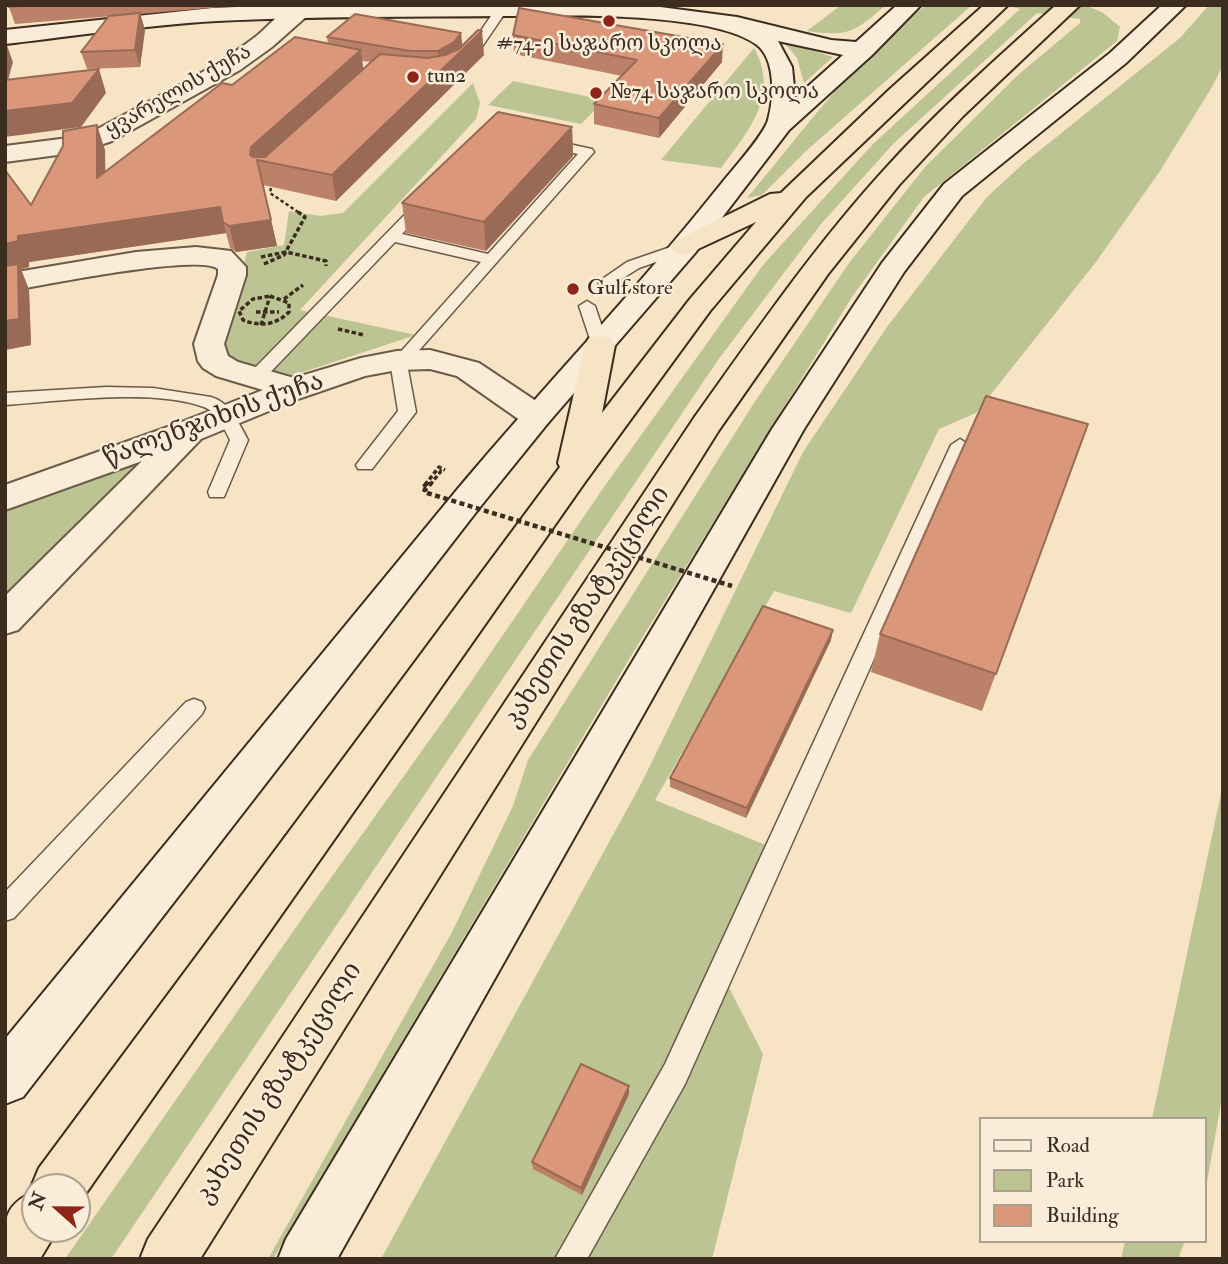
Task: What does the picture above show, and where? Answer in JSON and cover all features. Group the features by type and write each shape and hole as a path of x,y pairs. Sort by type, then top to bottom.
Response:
{"highway":[{"path":"68,1173 573,474 700,305 797,191 898,94 997,5"},
{"name":"კახეთის გზატკეცილი","path":"168,1259 699,436 789,306 892,176 997,70 1063,11"},
{"path":"685,247 797,191"},
{"path":"573,474 600,345"},
{"path":"200,1259 229,1163"},
{"path":"7,1259 21,1239"}],"street":[{"path":"5,1079 536,416 685,247 780,125 910,5"},
{"path":"306,1259 789,429 892,269 953,190 1118,58 1175,5"},
{"path":"5,37 161,19 299,11 645,12 737,24 831,47 864,50"},
{"name":"ყვარელის ქუჩა","path":"5,154 80,144 103,136 232,65 264,42 299,11"},
{"path":"737,24 763,39 773,49 785,96 780,125"},
{"path":"5,283 136,261 196,255 221,257 232,267 232,275 209,344 214,361 227,369 292,388"},
{"name":"წალენჯიხის ქუჩა","path":"5,498 193,430 292,388 401,361 431,361 461,367 536,416"},
{"path":"5,620 193,430"}],"lane":[{"path":"454,73 463,66 500,10"},
{"path":"365,465 407,412 408,402 402,385 401,361 587,152 535,141"},
{"path":"256,377 439,189"},
{"path":"391,236 492,260"},
{"path":"606,282 633,265 685,247"},
{"path":"587,306 600,345"},
{"path":"5,399 106,392 153,393 211,403 226,416 239,440 217,492"},
{"path":"570,1259 675,1074 960,445"},
{"path":"5,910 194,708"}],"path":[{"path":"270,179 270,193 305,217 286,251"},
{"path":"232,267 274,252 286,251 326,261 327,266 322,271"},
{"path":"284,299 289,303 289,312 279,320 256,325 240,316 242,306 253,299 270,296 284,299 313,278"},
{"path":"440,471 425,490 422,489 439,467 446,469 427,493 732,586"}],"green space":[{"path":"841,5 886,5 858,27 842,33 807,31"},
{"path":"927,5 972,5 805,152 762,195 747,198 854,71 901,25"},
{"path":"1006,5 1084,5 1102,12 1120,27 1117,41 924,197 852,297 631,656 273,1259 268,1259 452,932 513,806 528,760 754,403 849,263 925,167 1019,74 1080,23 1080,19 1037,13 894,143 821,224 718,360 111,1259 65,1259 76,1243 91,1243 91,1222 466,689 604,487 763,265 873,144 1020,9"},
{"path":"1209,5 1223,5 1223,65 1160,171 1096,262 976,413 939,429 851,613 774,591 655,800 773,848 718,966 763,1054 712,1259 381,1259 642,782 803,452 887,327 987,197 1024,163 1180,38"},
{"path":"783,41 833,57 804,83 797,58"},
{"path":"754,48 764,81 758,111 742,140 721,168 661,160"},
{"path":"513,81 605,100 581,124 488,105"},
{"path":"473,83 480,103 476,119 300,310 416,335 288,377 247,369 227,353 224,338 247,252 284,245 289,211 320,216 343,213"},
{"path":"144,461 5,602 5,506"},
{"path":"1223,784 1223,1092 1207,1182 1207,1117 1152,1117"},
{"path":"1125,1243 1184,1243 1178,1259 1121,1259"}],"building":[{"path":"519,8 723,44 659,118 594,104 637,60 513,35"},
{"path":"140,13 135,50 81,52 109,16"},
{"path":"355,14 461,33 454,42 438,51 410,51 327,37"},
{"path":"478,30 482,31 332,175 257,160 271,220 229,226 223,222 220,207 18,236 18,241 5,244 5,170 31,205 63,146 63,131 97,125 97,178 222,83 232,85 295,37 361,50 251,147 250,155 265,157 380,54 428,58 445,55 459,49"},
{"path":"99,69 72,103 5,111 5,80"},
{"path":"498,112 572,127 484,222 402,203"},
{"path":"18,264 19,319 5,321 5,266"},
{"path":"986,396 1088,424 996,674 880,634"},
{"path":"763,606 833,630 747,808 670,778"},
{"path":"581,1064 629,1086 581,1188 532,1162"}],"place":[{"name":"#74-ე საჯარო სკოლა","path":"609,21"},
{"name":"tun2","path":"413,77"},
{"name":"№74 საჯარო სკოლა","path":"596,93"},
{"name":"Gulf store","path":"573,289"}]}
